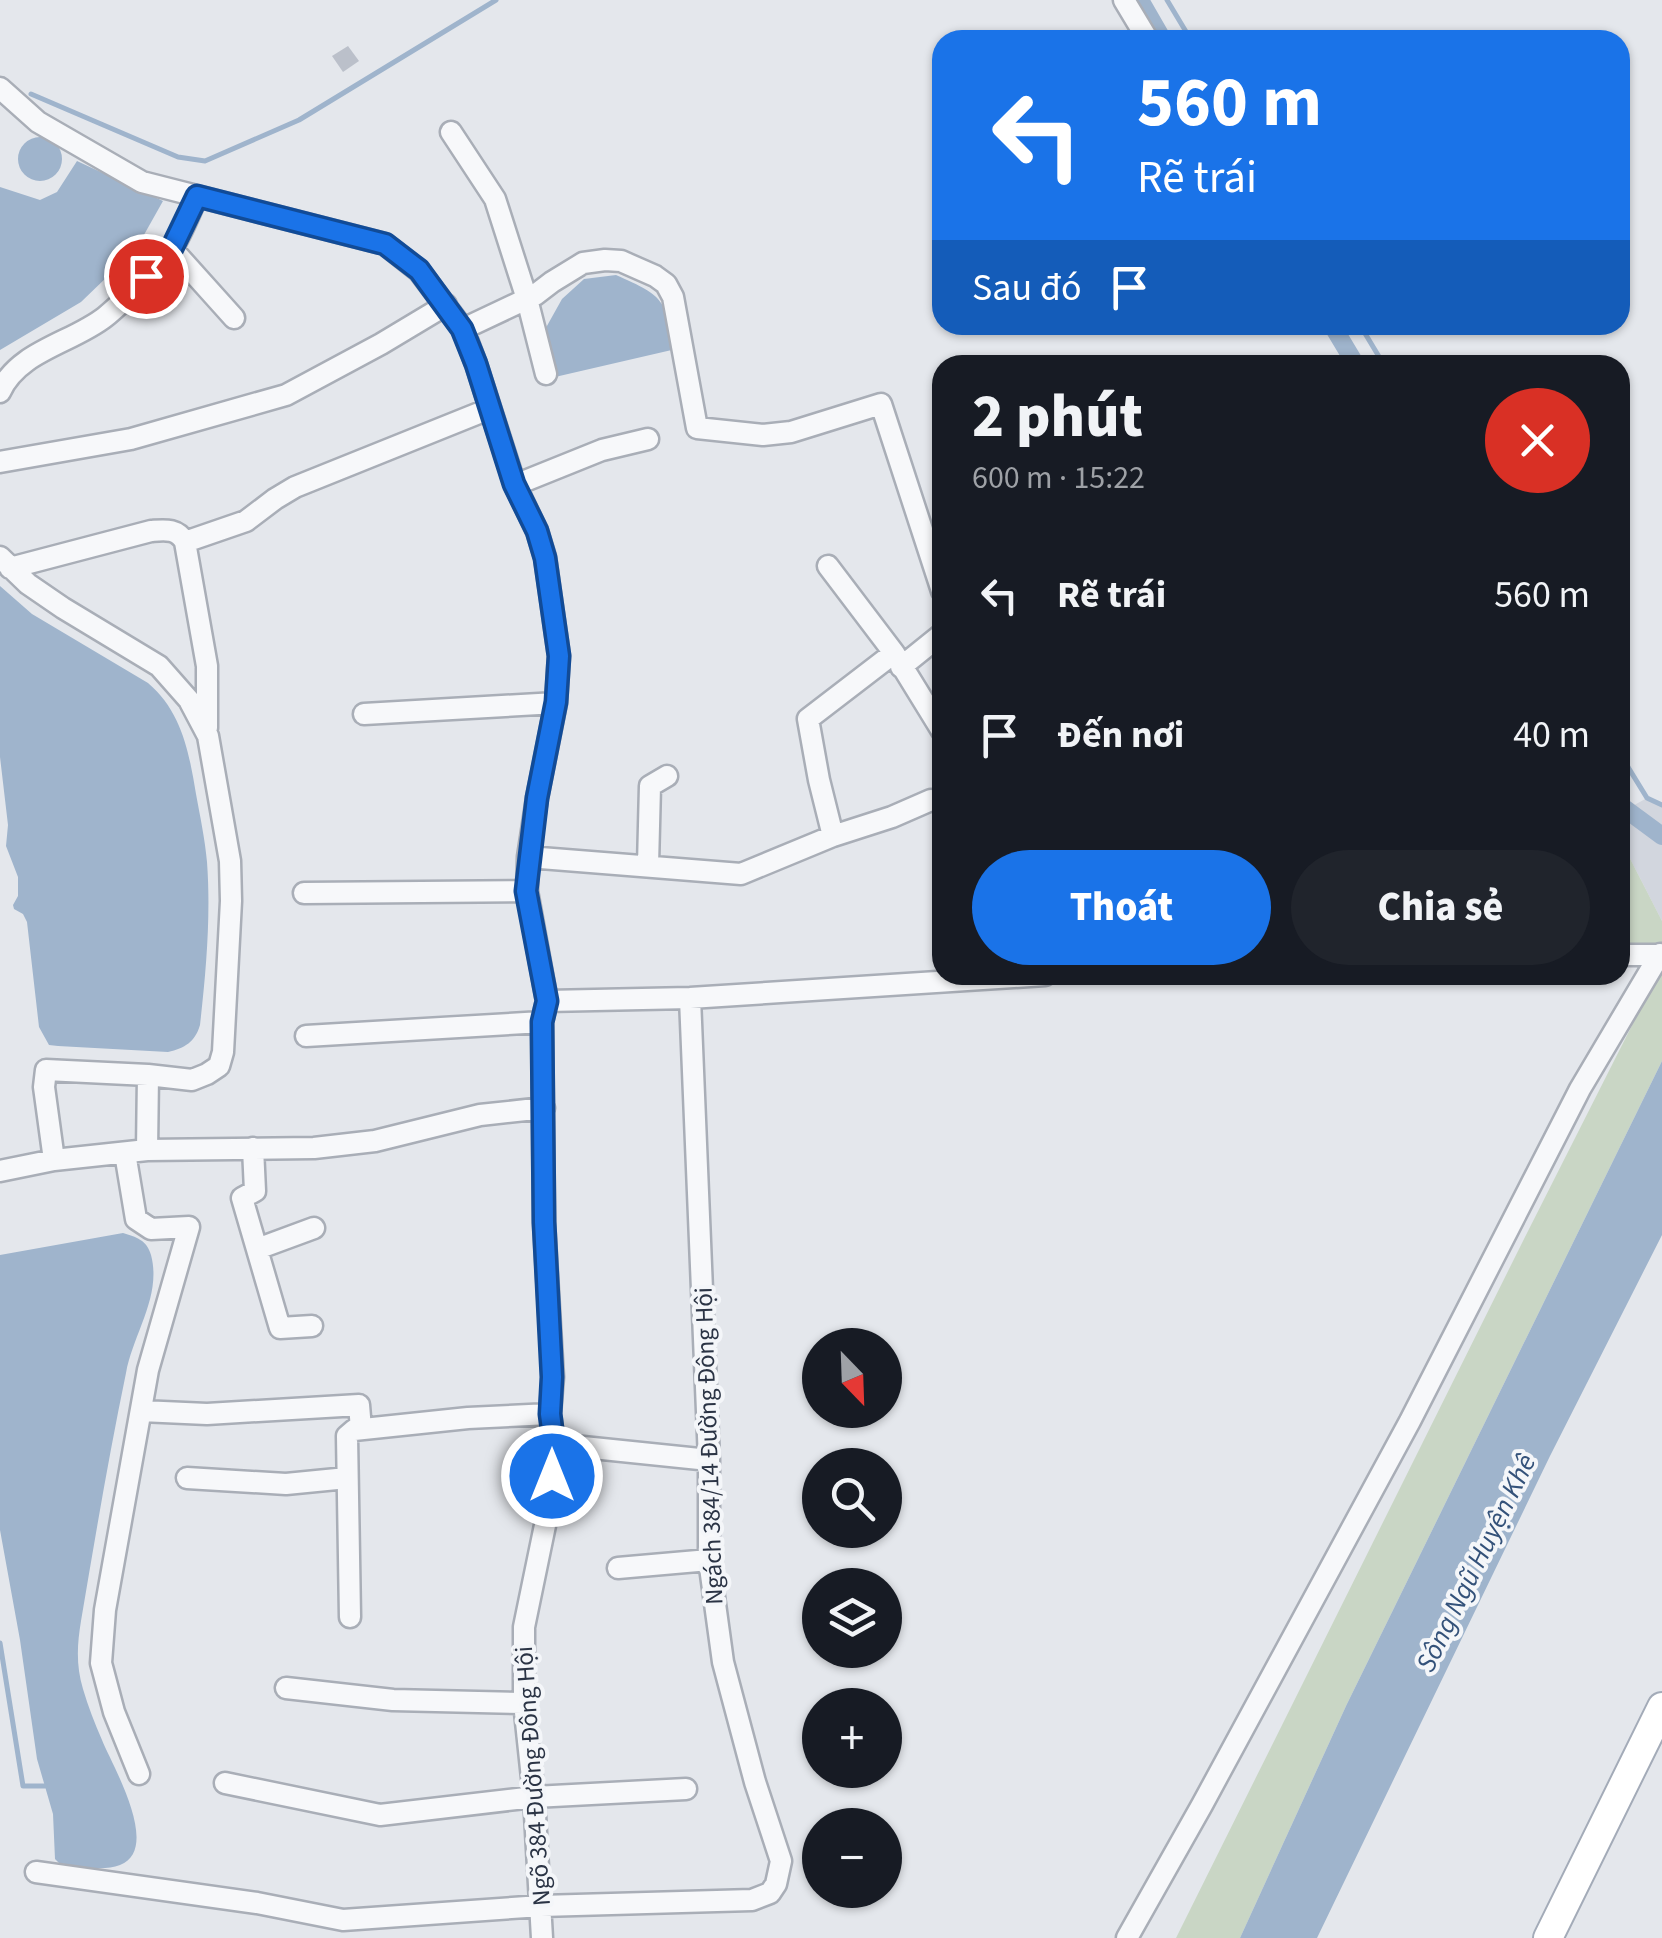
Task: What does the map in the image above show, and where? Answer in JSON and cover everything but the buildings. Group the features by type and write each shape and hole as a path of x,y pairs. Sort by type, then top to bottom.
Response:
{"main road":[{"path":"1548,1938 1662,1707"}],"street":[{"path":"1124,0 1142,30"},
{"name":"Ngõ 384 Đường Đông Hội","path":"0,88 38,122 142,182 385,244 419,270 462,329 514,484 537,531 545,558 559,656 556,702 537,798 526,891 545,1011 544,1239 554,1444 549,1506 524,1626 524,1703 542,1938"},
{"path":"450,132 494,200 527,299 546,374"},
{"path":"0,392 12,373 29,359 104,317 172,248 197,196"},
{"path":"172,248 234,318"},
{"path":"462,329 527,299 583,263 620,261 655,276 666,284 677,310 697,428 763,435 791,432 881,404 932,560"},
{"path":"0,462 131,439 286,394 446,305"},
{"path":"185,542 246,521 296,487 489,408"},
{"path":"514,484 602,450 648,439"},
{"path":"5,563 150,531 169,530 180,535 185,542 207,666 208,736 230,861 223,1052 219,1066 192,1080 46,1070 44,1087 54,1160"},
{"path":"5,563 63,608 159,666 189,700 208,736"},
{"path":"828,566 898,660 932,715"},
{"path":"833,836 808,719 932,640"},
{"path":"364,714 556,702"},
{"path":"648,865 650,786 667,776"},
{"path":"528,857 741,874 931,800"},
{"path":"304,893 526,891"},
{"path":"1630,956 1661,955"},
{"path":"1127,1938 1410,1421 1580,1088 1661,955"},
{"path":"306,1036 690,998 932,982"},
{"name":"Ngách 384/14 Đường Đông Hội","path":"36,1872 257,1903 343,1920 541,1906 752,1900 770,1892 776,1884 781,1861 755,1782 724,1662 709,1560 709,1460 690,998"},
{"path":"147,1150 148,1074"},
{"path":"0,1170 147,1150 314,1148 376,1141 480,1115 544,1108"},
{"path":"254,1148 256,1192 242,1198 280,1328 312,1326"},
{"path":"125,1153 136,1219 151,1229 189,1227 148,1370 106,1599 101,1662 114,1712 139,1774"},
{"path":"256,1249 314,1228"},
{"path":"141,1411 207,1414 359,1406 360,1429"},
{"path":"350,1616 348,1436 360,1429 550,1414"},
{"path":"554,1444 709,1460"},
{"path":"187,1478 286,1484 348,1478"},
{"path":"618,1568 709,1560"},
{"path":"286,1688 393,1700 524,1703"},
{"path":"225,1782 380,1816 534,1796 686,1789"}],"shaded area":[{"path":"1647,798 1662,806 1662,921 1630,859 1630,807"}],"green space":[{"path":"1630,859 1662,921 1662,951 1630,954"},
{"path":"1662,966 1662,1061 1346,1706 1240,1938 1176,1938 1525,1237"}],"water":[{"path":"40,137 55,144 62,159 55,174 40,181 25,174 18,159 25,144"},
{"path":"77,161 163,201 136,249 81,302 0,350 0,187 40,200 57,192"},
{"path":"616,275 660,301 676,349 555,377 543,333 562,299 584,279"},
{"path":"0,586 32,614 148,683 169,707 182,734 204,836 208,903 200,1025 192,1040 179,1048 168,1052 49,1045 39,1027 27,922 14,909 18,877 6,846 8,825 0,757"},
{"name":"Sông Ngũ Huyện Khê","path":"1662,1061 1662,1235 1550,1456 1317,1938 1240,1938 1346,1706"},
{"path":"123,1233 147,1246 153,1285 120,1404 78,1655 89,1708 123,1786 136,1842 132,1856 120,1865 98,1868 59,1863 55,1859 53,1814 37,1759 0,1530 0,1255"}],"waterway":[{"path":"31,94 178,157 205,161 299,120 496,0"},
{"path":"1140,0 1157,30"},
{"path":"1167,0 1185,30"},
{"path":"1338,335 1350,355"},
{"path":"1366,335 1378,355"},
{"path":"1630,770 1647,798 1662,805"},
{"path":"1630,812 1662,836"},
{"path":"0,1643 23,1786 45,1786"}],"route":[{"path":"146,276 172,248 197,196 385,244 419,270 462,329 514,484 537,531 545,558 559,656 556,702 537,798 526,891 547,1001 542,1022 544,1222 552,1377 552,1476"}]}
